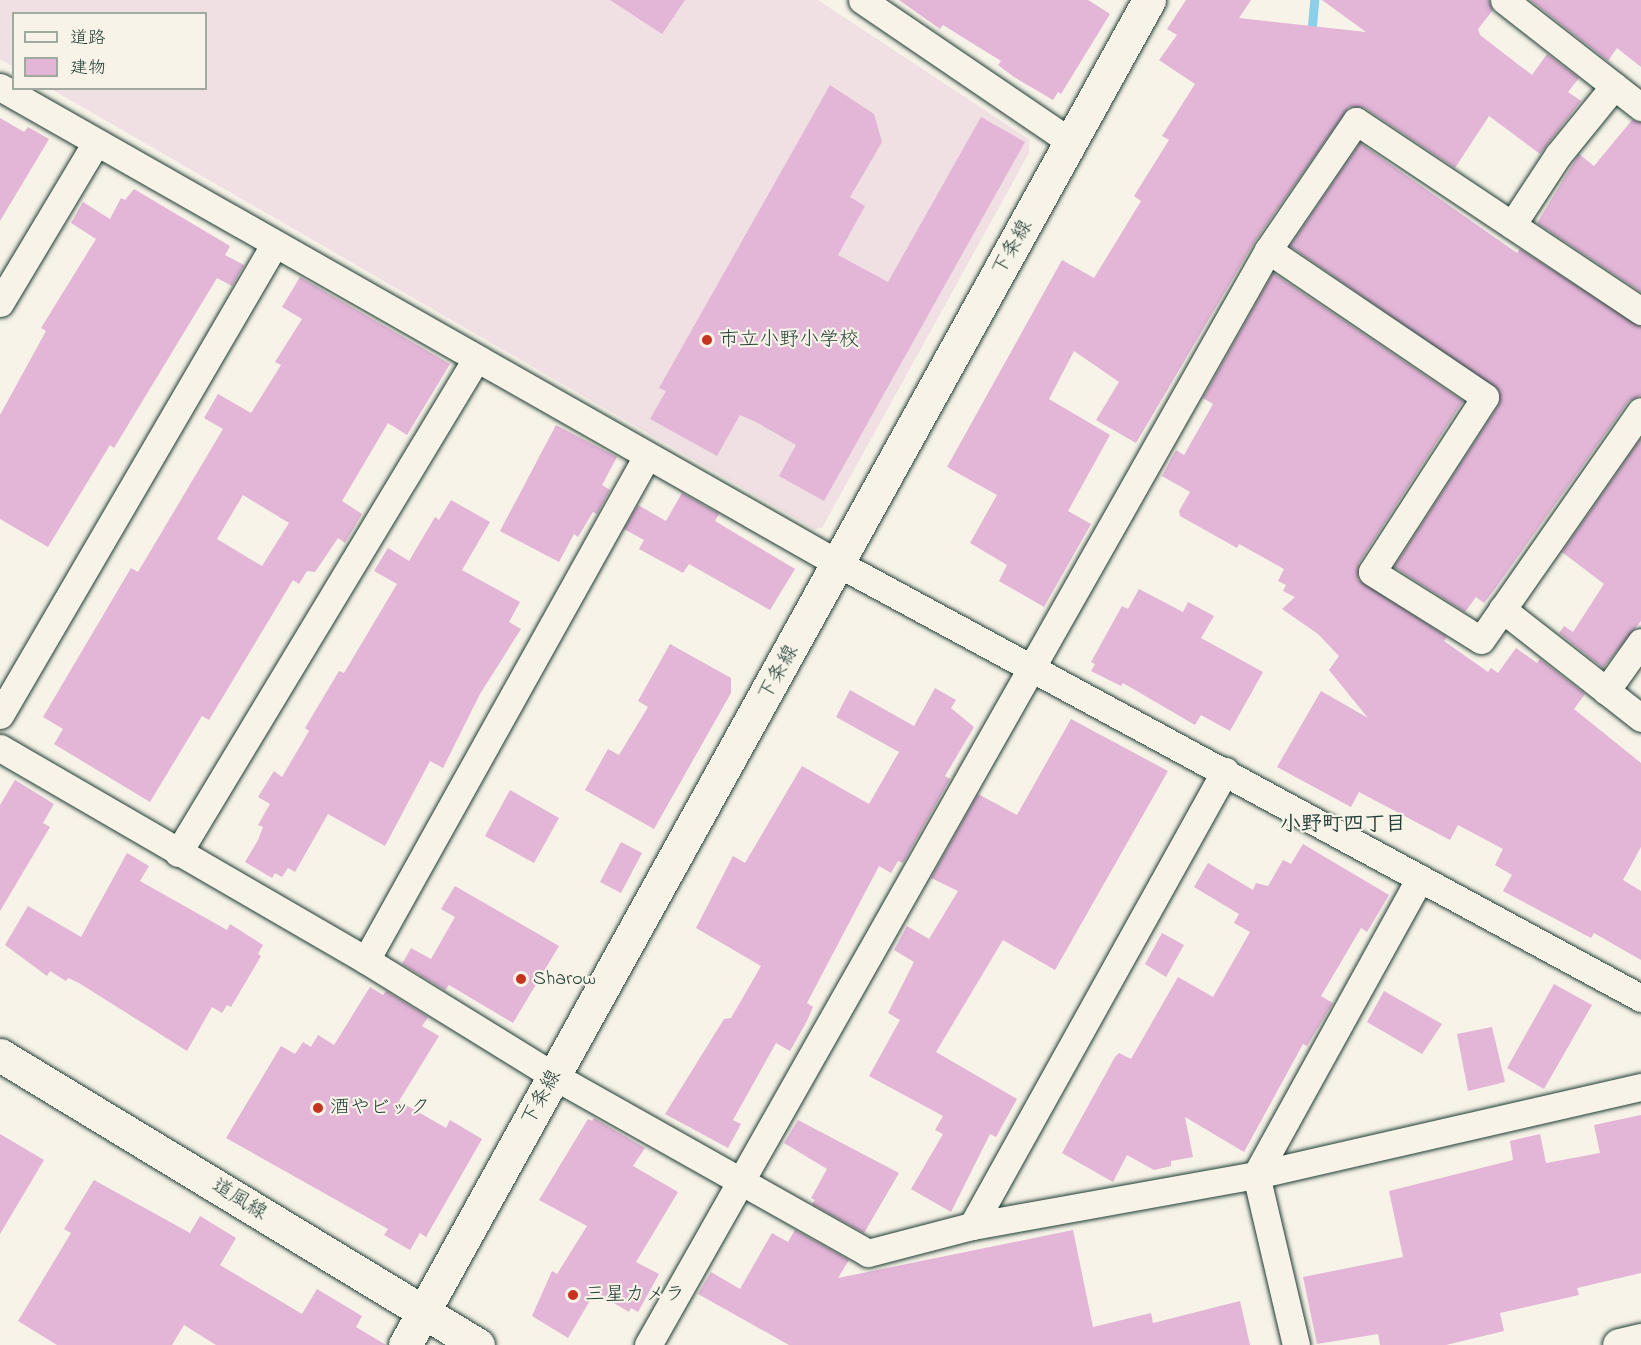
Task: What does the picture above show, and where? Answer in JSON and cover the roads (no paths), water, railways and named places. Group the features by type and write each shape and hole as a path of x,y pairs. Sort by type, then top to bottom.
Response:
{"street":[{"path":"862,0 1071,142"},
{"name":"下条線","path":"405,1345 1149,0"},
{"path":"1504,0 1641,107"},
{"path":"1512,225 1558,155 1614,86"},
{"path":"0,87 95,144 1028,669 1225,771 1641,998"},
{"path":"648,1345 742,1185 1028,669 1268,250 1356,121 1641,311"},
{"path":"0,303 95,144"},
{"path":"0,715 274,245"},
{"path":"1268,250 1485,397 1372,572 1481,640 1641,411"},
{"path":"178,853 476,359"},
{"path":"366,960 647,456"},
{"path":"1502,609 1641,718"},
{"path":"1606,691 1641,642"},
{"path":"0,748 366,960 554,1076 742,1185 868,1253 972,1226 1256,1175 1641,1087"},
{"path":"972,1226 1225,771"},
{"path":"1296,1345 1256,1175 1420,878"},
{"name":"道風線","path":"0,1055 478,1345"},
{"path":"1619,1345 1641,1340"}],"waterway":[{"path":"1311,37 1314,0"}],"place":[{"name":"市立小野小学校","path":"707,340"},
{"name":"Sharow","path":"521,979"},
{"name":"酒やビック","path":"318,1108"},
{"name":"三星カメラ","path":"573,1295"}],"district":[{"name":"小野町四丁目","path":"1343,825"}]}
